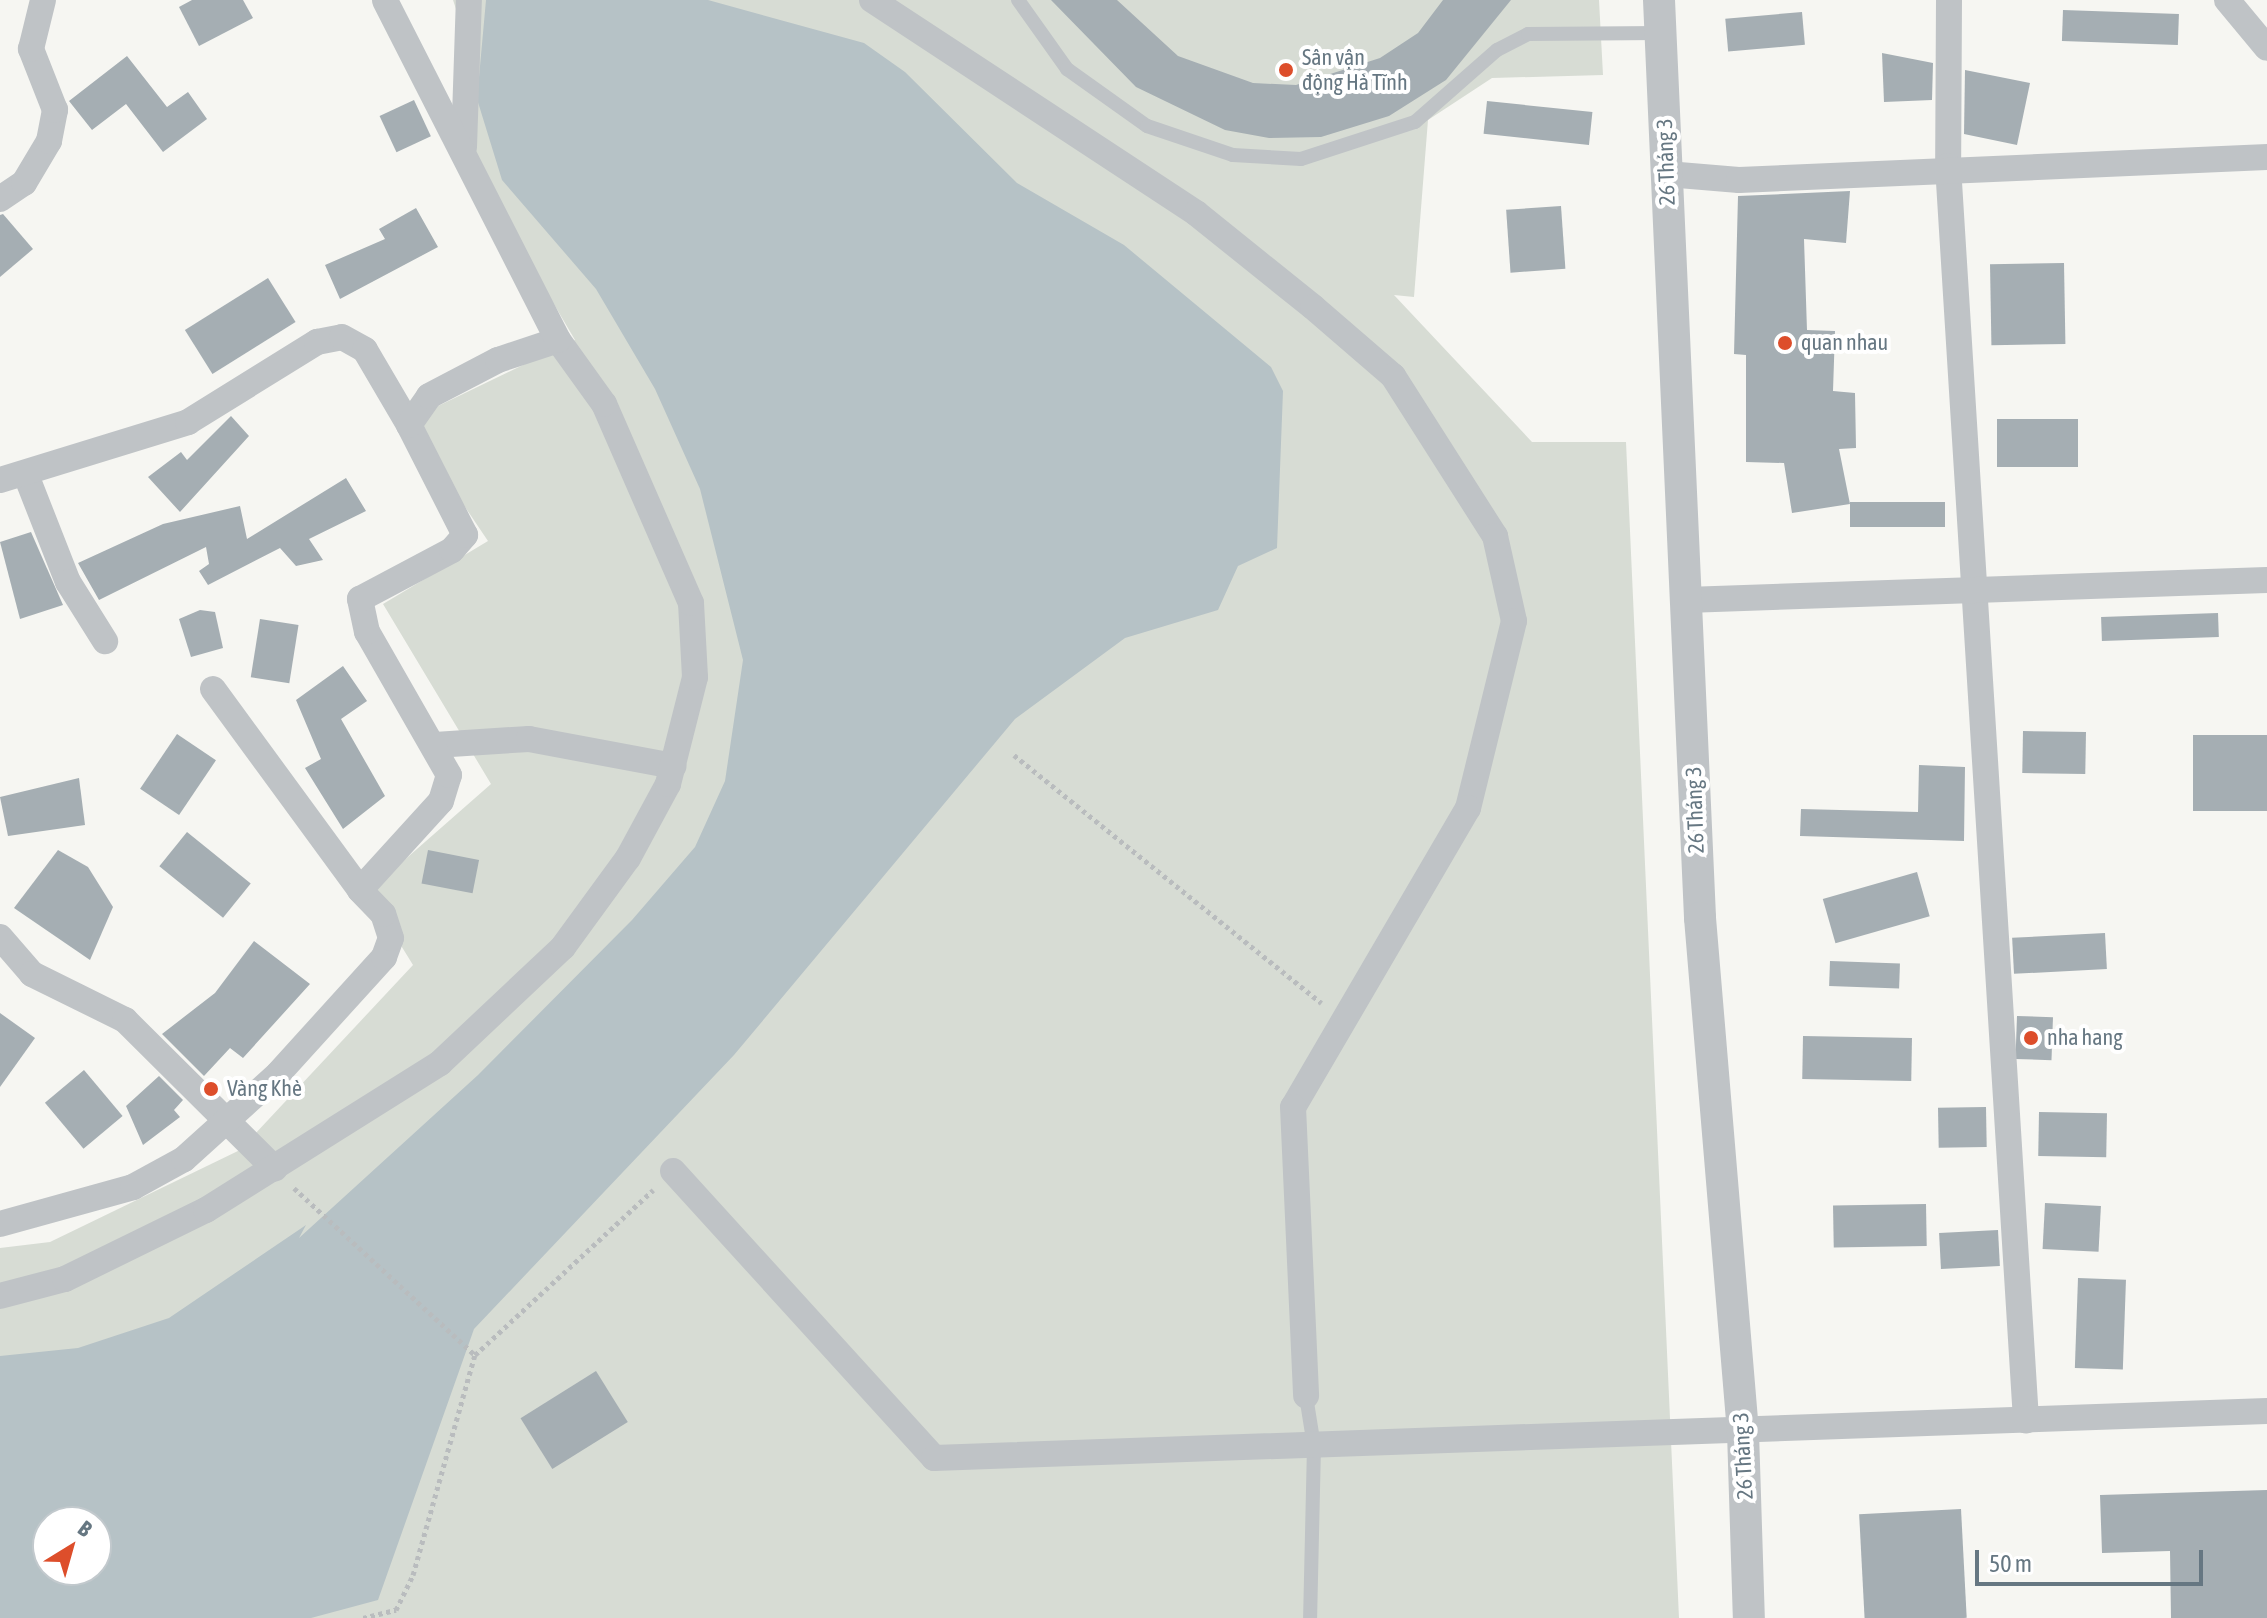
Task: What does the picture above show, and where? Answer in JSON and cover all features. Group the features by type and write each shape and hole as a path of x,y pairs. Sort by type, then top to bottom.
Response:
{"street":[{"path":"0,199 24,183 49,141 55,110 31,49 43,0"},
{"path":"0,1296 65,1279 275,1169 440,1063 563,947 628,858 673,766 695,677 691,603 604,404 558,340 464,147 385,0"},
{"path":"464,147 469,0"},
{"path":"872,0 1196,213 1325,316 1393,376 1495,536 1514,621 1468,808 1293,1107 1306,1396"},
{"name":"26 Tháng 3","path":"1659,0 1700,918 1743,1432 1749,1618"},
{"path":"1949,0 1948,166 1972,591 2026,1421"},
{"path":"2227,0 2267,48"},
{"path":"1667,174 1739,180 1948,166 2267,157"},
{"path":"105,641 68,582 13,477 188,422 317,342 342,337 365,350 409,425 465,535 452,550 369,590 359,611 435,745 449,789 360,890"},
{"path":"409,425 429,396 498,360 558,340"},
{"path":"1686,600 2267,580"},
{"path":"0,1224 133,1187 232,1121 384,957 391,938 383,914 360,890 213,689"},
{"path":"435,745 529,739 673,766"},
{"path":"0,937 32,974 125,1020 232,1121 275,1169"},
{"path":"673,1171 934,1458 1743,1432 2267,1411"}],"lane":[{"path":"1018,0 1067,69 1147,126 1233,155 1301,159 1415,122 1497,50 1528,34 1661,33"},
{"path":"1306,1396 1314,1446 1310,1618"}],"path":[{"path":"1014,755 1343,1021"},
{"path":"363,1618 396,1610 413,1575 475,1355 673,1171"},
{"path":"308,1201 475,1355"}],"shaded area":[{"path":"453,0 1599,0 1603,75 1492,78 1428,120 1414,297 1394,295 1532,442 1626,442 1679,1618 0,1618 0,1248 50,1242 240,1150 413,965 368,892 491,784 383,604 488,541 407,421 575,340 473,166 464,33"},
{"path":"486,0 708,0 864,43 905,72 1017,183 1124,245 1271,367 1283,391 1277,548 1238,566 1218,610 1125,638 1015,719 734,1055 474,1329 378,1600 311,1618 0,1618 0,1356 78,1348 169,1318 306,1225 299,1238 478,1075 632,920 695,847 725,781 743,660 700,489 655,389 596,289 502,180 477,99"}],"building":[{"path":"192,0 243,0 253,18 199,46 179,7"},
{"path":"1051,0 1117,0 1178,56 1253,83 1296,85 1380,58 1418,33 1443,0 1511,0 1446,80 1389,116 1321,137 1269,138 1225,130 1136,87"},
{"path":"2063,10 2179,14 2178,45 2062,41"},
{"path":"1802,12 1805,45 1728,52 1725,19"},
{"path":"1882,53 1933,63 1932,100 1884,102"},
{"path":"127,56 167,107 188,92 207,119 163,152 126,104 92,130 69,101"},
{"path":"1965,70 2030,83 2017,145 1964,134"},
{"path":"414,100 431,136 396,152 380,116"},
{"path":"1487,101 1592,112 1589,145 1484,134"},
{"path":"1850,191 1846,243 1804,239 1807,330 1835,331 1833,391 1855,393 1856,448 1839,449 1850,504 1792,513 1784,463 1746,462 1746,355 1734,354 1738,196"},
{"path":"1561,206 1565,269 1511,273 1506,210"},
{"path":"416,208 438,247 340,299 325,265 385,239 379,229"},
{"path":"3,214 33,249 0,277 0,215"},
{"path":"2064,263 2065,344 1991,345 1990,264"},
{"path":"268,278 296,322 212,374 185,330"},
{"path":"231,416 249,436 180,512 148,477 181,452 187,460"},
{"path":"1997,419 2078,419 2078,467 1997,467"},
{"path":"346,478 366,511 309,539 323,560 296,566 280,548 208,585 199,571 209,564 206,547 99,600 78,563 163,524 240,506 247,539"},
{"path":"1850,502 1945,502 1945,527 1850,527"},
{"path":"31,532 63,605 20,619 0,542"},
{"path":"200,610 215,612 223,648 191,657 179,619"},
{"path":"2218,613 2219,637 2102,641 2101,617"},
{"path":"260,619 299,625 289,683 251,677"},
{"path":"343,666 367,701 341,719 385,796 343,829 305,768 321,759 296,700"},
{"path":"2023,731 2086,732 2085,774 2022,773"},
{"path":"177,734 216,760 179,815 140,789"},
{"path":"2193,735 2267,735 2267,811 2193,811"},
{"path":"1919,765 1965,767 1964,841 1800,836 1801,809 1918,812"},
{"path":"79,778 85,825 8,836 0,797"},
{"path":"187,832 251,884 223,918 159,866"},
{"path":"58,850 88,867 113,907 90,960 14,908"},
{"path":"428,850 479,860 473,893 422,883"},
{"path":"1917,872 1930,916 1835,943 1823,899"},
{"path":"2105,933 2107,969 2014,974 2012,938"},
{"path":"254,941 310,984 243,1058 230,1048 204,1076 162,1034 215,993"},
{"path":"1830,961 1900,963 1899,988 1829,986"},
{"path":"0,1013 35,1038 0,1087"},
{"name":"nha hang","path":"2017,1016 2053,1017 2051,1060 2015,1059"},
{"path":"1803,1036 1912,1038 1911,1081 1802,1079"},
{"path":"84,1070 123,1116 83,1149 45,1103"},
{"path":"159,1076 183,1100 174,1110 180,1117 143,1145 126,1106"},
{"path":"1986,1107 1987,1147 1939,1148 1938,1108"},
{"path":"2039,1112 2107,1113 2106,1157 2038,1156"},
{"path":"2045,1203 2101,1206 2099,1252 2043,1249"},
{"path":"1926,1204 1927,1246 1834,1248 1833,1206"},
{"path":"1998,1230 2000,1266 1941,1269 1939,1233"},
{"path":"2078,1278 2126,1280 2123,1370 2075,1368"},
{"path":"596,1371 628,1422 552,1469 521,1418"},
{"path":"2267,1490 2267,1618 2171,1618 2170,1551 2102,1553 2100,1495"},
{"path":"1961,1509 1967,1618 1865,1618 1859,1514"}],"place":[{"name":"Sân vận động Hà Tĩnh","path":"1286,70"},
{"name":"quan nhau","path":"1785,343"},
{"name":"nha hang","path":"2031,1038"},
{"name":"Vàng Khè","path":"211,1089"}]}
